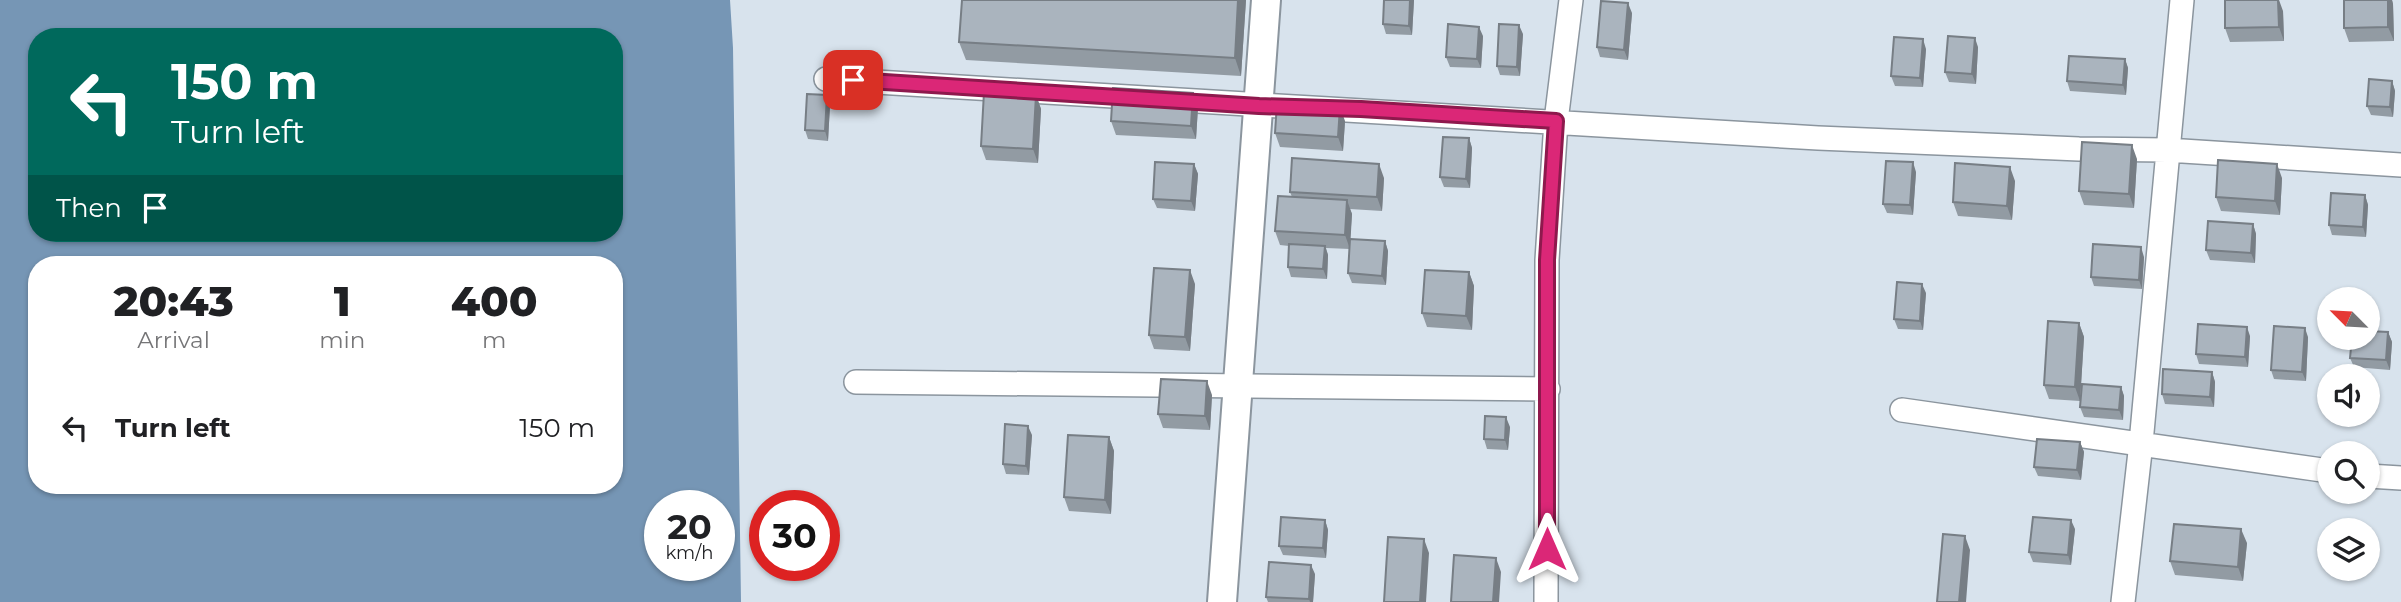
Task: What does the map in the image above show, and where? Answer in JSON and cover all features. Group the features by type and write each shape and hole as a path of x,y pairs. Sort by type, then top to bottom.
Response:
{"street":[{"path":"1222,602 1266,0"},
{"path":"1546,602 1547,260 1556,121 1571,0"},
{"path":"2123,602 2141,443 2182,0"},
{"path":"826,79 1818,138 2167,150 2401,165"},
{"path":"856,382 1548,389"},
{"path":"1902,410 2317,469"},
{"path":"2380,477 2401,478"}],"water":[{"path":"0,0 730,0 733,48 741,602 0,602"}],"building":[{"path":"962,0 1238,0 1235,58 959,42"},
{"path":"1384,0 1410,0 1409,26 1383,24"},
{"path":"2225,0 2278,0 2279,27 2225,28"},
{"path":"2344,0 2388,0 2388,27 2344,28"},
{"path":"1601,1 1628,3 1624,50 1597,47"},
{"path":"1448,24 1479,27 1477,59 1446,57"},
{"path":"1499,24 1519,25 1517,67 1497,66"},
{"path":"1948,36 1975,38 1972,74 1945,72"},
{"path":"1894,37 1923,39 1920,78 1891,76"},
{"path":"2069,56 2125,59 2123,85 2067,81"},
{"path":"2369,79 2392,81 2390,107 2367,106"},
{"path":"1113,88 1193,93 1191,126 1111,121"},
{"path":"984,92 1036,95 1033,149 981,146"},
{"path":"807,94 827,95 825,131 805,130"},
{"path":"1277,103 1340,107 1338,137 1275,133"},
{"path":"1443,137 1469,138 1466,179 1440,177"},
{"path":"2082,142 2132,145 2129,194 2079,191"},
{"path":"1292,158 1379,164 1377,197 1290,192"},
{"path":"2218,160 2277,164 2275,201 2216,197"},
{"path":"1886,161 1913,162 1910,205 1883,204"},
{"path":"1155,162 1194,164 1191,201 1153,199"},
{"path":"1955,163 2010,167 2007,206 1953,202"},
{"path":"2331,193 2365,195 2363,227 2329,225"},
{"path":"1278,196 1347,200 1345,235 1275,231"},
{"path":"2208,221 2253,224 2251,253 2206,250"},
{"path":"1350,239 1385,241 1382,276 1348,273"},
{"path":"1289,244 1325,246 1323,269 1288,267"},
{"path":"2093,244 2141,247 2139,280 2091,277"},
{"path":"1154,268 1190,270 1185,337 1149,335"},
{"path":"1425,270 1469,272 1466,316 1422,313"},
{"path":"1897,282 1922,284 1920,321 1894,319"},
{"path":"2048,321 2079,323 2075,387 2044,385"},
{"path":"2198,324 2247,327 2245,357 2196,354"},
{"path":"2274,326 2305,328 2302,372 2271,370"},
{"path":"2380,332 2388,332 2386,360 2350,358 2351,350 2380,350"},
{"path":"2163,369 2212,372 2210,397 2162,394"},
{"path":"1161,379 1207,381 1205,416 1158,414"},
{"path":"2082,384 2121,387 2119,410 2080,407"},
{"path":"1485,416 1506,417 1505,440 1484,439"},
{"path":"1005,424 1028,426 1026,466 1003,464"},
{"path":"1068,435 1109,437 1105,500 1064,497"},
{"path":"2037,439 2080,442 2077,470 2034,467"},
{"path":"1281,517 1325,520 1323,548 1279,546"},
{"path":"2033,517 2071,520 2068,555 2029,552"},
{"path":"2174,524 2241,529 2238,567 2170,561"},
{"path":"1943,534 1965,536 1959,602 1937,602"},
{"path":"1388,537 1424,539 1420,602 1384,602"},
{"path":"1454,555 1496,558 1493,602 1451,602"},
{"path":"1269,562 1311,565 1309,599 1266,597"}],"route":[{"path":"853,80 1259,106 1361,109 1556,121 1547,260 1547,549"}]}
